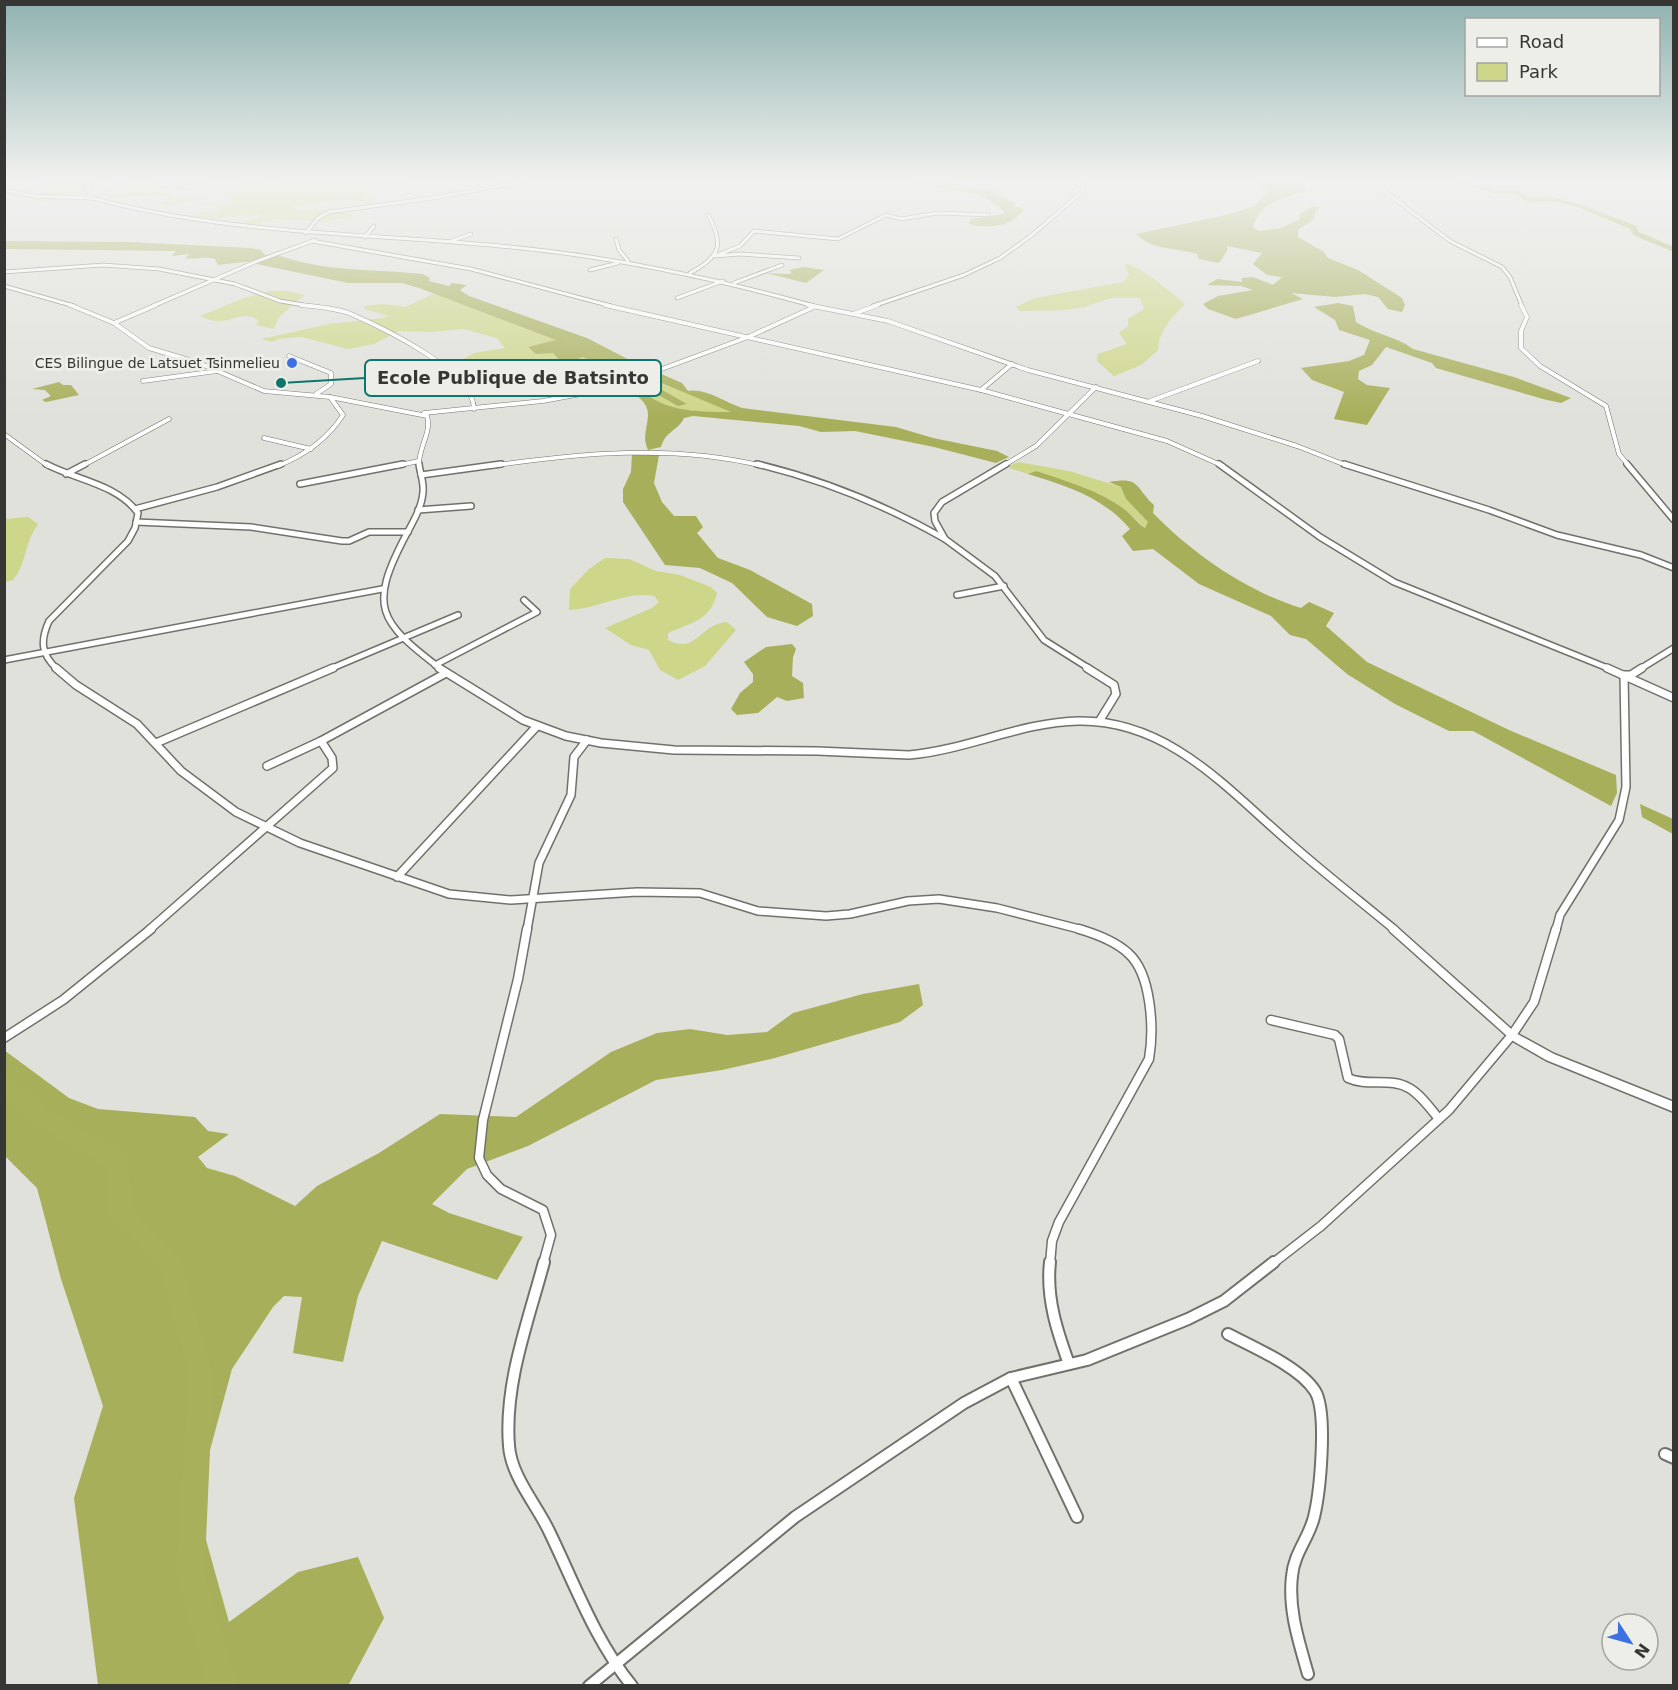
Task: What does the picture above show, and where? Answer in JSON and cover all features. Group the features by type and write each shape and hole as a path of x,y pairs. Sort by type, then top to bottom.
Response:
{"street":[{"path":"114,323 265,260"},
{"path":"419,260 471,269 633,312 981,390 1072,413 1167,441 1210,459 1241,476 1320,537 1394,582 1624,675 1674,698"},
{"path":"608,260 733,283 814,307 899,324 1012,364 1150,401 1270,437 1369,474 1489,510 1557,535 1641,555 1674,568"},
{"path":"627,260 633,263"},
{"path":"690,274 712,260"},
{"path":"850,315 879,302 939,285 994,260"},
{"path":"1490,260 1506,272 1527,317 1521,331 1521,348 1540,366 1606,406 1619,454 1674,520"},
{"path":"590,270 623,262"},
{"path":"733,283 782,264"},
{"path":"4,272 122,265 168,270 215,280 280,301 360,316 440,363 471,394 475,402 474,409"},
{"path":"677,298 723,281"},
{"path":"4,286 55,299 114,323 145,346 219,371 264,391 330,397 422,414 543,401 608,389 748,337 814,307"},
{"path":"4,293 12,288"},
{"path":"289,356 331,373 331,384 314,396"},
{"path":"1150,401 1258,361"},
{"path":"981,390 1012,364"},
{"path":"143,381 219,371"},
{"path":"945,539 935,521 936,507 997,467 1024,455 1072,413 1096,387"},
{"path":"135,509 236,480 311,449 327,438 341,422 343,416 330,397"},
{"path":"422,414 430,420 419,461 423,494 382,589 383,608 404,638 435,665 483,698 537,726 587,740 614,745 746,752 916,755 1071,720 1100,720 1127,726 1164,740 1203,764 1286,840 1458,985 1512,1035 1550,1057 1674,1107"},
{"path":"66,474 169,419"},
{"path":"4,434 34,457 66,474 115,494 135,509 136,522 128,541 48,621 42,637 43,652 64,676 139,726 182,772 220,802 264,826 335,856 426,888 493,902 640,893 700,893 745,908 770,913 830,916 847,915 919,899 944,898 965,901 1078,929 1110,940 1132,956 1148,997 1154,1032 1149,1059 1059,1222 1052,1240 1048,1279 1055,1325 1069,1364"},
{"path":"264,438 311,449"},
{"path":"421,475 597,454 644,453 720,458 770,466 854,492 893,510 945,539 1004,586 1044,640 1114,685 1116,694 1100,720"},
{"path":"300,484 419,461"},
{"path":"418,510 471,506"},
{"path":"136,522 251,527 342,542 369,532 408,532"},
{"path":"957,596 1004,586"},
{"path":"4,660 382,589"},
{"path":"435,665 537,612 524,600"},
{"path":"156,743 458,615"},
{"path":"1624,675 1631,675 1674,648"},
{"path":"267,766 321,741 446,673"},
{"path":"589,1686 795,1517 964,1403 1011,1378 1087,1359 1156,1332 1224,1301 1321,1226 1439,1119 1512,1035 1541,985 1560,915 1606,842 1624,804 1624,675"},
{"path":"397,877 537,726"},
{"path":"587,740 572,763 571,795 539,863 503,1048 483,1120 479,1158 487,1175 501,1189 543,1210 551,1235 517,1361 508,1408 509,1449 516,1470 614,1664 632,1686"},
{"path":"4,1038 66,999 114,962 264,826 333,768 332,758 321,741"},
{"path":"1271,1020 1335,1035 1339,1039 1348,1078 1369,1084 1402,1085 1409,1088 1439,1119"},
{"path":"1228,1334 1303,1379 1318,1394 1322,1417 1313,1526 1296,1555 1290,1583 1292,1617 1308,1674"},
{"path":"1011,1378 1077,1517"}],"green space":[{"path":"215,260 257,260 254,261 218,265"},
{"path":"266,260 295,260 331,267 423,274 430,278 429,281 449,286 452,283 467,285 460,290 469,296 587,338 647,369 641,375 619,381 612,373 582,357 570,365 562,363 553,353 536,354 528,347 556,340 402,283 348,283 256,264"},
{"path":"1203,260 1221,260 1219,263"},
{"path":"1256,260 1333,260 1358,270 1402,298 1405,305 1402,312 1388,309 1378,297 1365,294 1335,297 1291,293 1303,299 1236,319 1208,309 1203,304 1218,296 1253,290 1241,286 1207,285 1217,279 1242,282 1242,278 1253,277 1273,285 1282,277 1267,275 1253,264"},
{"path":"1125,264 1146,274 1185,304 1163,331 1158,350 1141,365 1114,376 1097,361 1098,354 1127,344 1119,333 1128,326 1128,319 1144,309 1140,298 1111,298 1084,307 1064,310 1020,311 1016,307 1035,298 1123,282 1129,275"},
{"path":"804,267 824,270 806,283 766,273 790,274 792,272 789,270"},
{"path":"270,291 288,291 305,295 280,316 273,329 256,325 259,321 249,316 217,321 200,316 244,298"},
{"path":"436,293 557,340 528,348 553,353 569,364 582,357 612,373 619,381 536,384 516,397 511,394 527,382 528,378 458,362 474,353 505,348 497,338 464,329 431,332 399,331 374,344 348,349 302,337 278,339 272,342 261,339 329,324 383,318 388,316 365,309 364,306 382,304 405,307"},
{"path":"1338,303 1353,306 1356,322 1413,349 1514,377 1571,398 1561,403 1543,399 1436,368 1432,363 1386,347 1372,365 1359,371 1358,379 1367,385 1390,388 1367,425 1334,419 1344,392 1312,380 1301,368 1349,361 1364,355 1370,340 1339,330 1335,320 1314,307"},
{"path":"659,373 682,383 688,391 708,393 742,408 896,427 933,438 997,451 1009,457 996,463 934,447 855,431 821,432 799,426 693,416 684,418 666,437 661,447 648,450 645,437 647,408 640,398 625,386 635,383 655,400 678,408 704,412 731,412 652,379 651,375"},
{"path":"651,375 652,379 733,412 679,409 655,400 635,383"},
{"path":"59,382 63,385 71,385 79,395 46,402 42,400 51,396 45,390 32,389"},
{"path":"632,454 659,455 654,483 662,502 674,516 696,516 703,527 697,533 718,558 750,570 812,604 813,616 797,626 767,617 732,583 700,568 665,565 623,502 623,489 631,472"},
{"path":"1018,462 1069,471 1121,487 1126,499 1149,523 1145,528 1125,510 1036,471 1028,474 1007,467"},
{"path":"1036,471 1104,496 1124,509 1145,528 1148,522 1126,499 1121,487 1109,482 1132,482 1154,505 1153,513 1185,543 1221,570 1280,601 1301,608 1309,602 1334,613 1326,626 1367,662 1509,730 1616,775 1617,793 1611,806 1473,731 1449,731 1395,704 1347,674 1306,639 1290,635 1271,616 1199,584 1153,549 1133,551 1122,536 1130,529 1119,518 1084,494 1028,474"},
{"path":"28,517 38,524 18,573 13,580 5,582 5,519"},
{"path":"605,558 629,559 656,571 680,575 711,587 717,593 705,615 668,633 668,640 686,644 710,628 727,622 736,630 705,666 678,680 660,670 649,650 631,645 605,628 652,608 659,602 654,596 633,596 569,610 570,589 589,569"},
{"path":"792,644 796,649 792,676 803,683 804,698 787,701 777,697 758,713 737,715 731,709 740,693 753,682 753,674 744,662 766,647"},
{"path":"1640,804 1673,819 1673,834 1642,817"},
{"path":"919,984 923,1005 900,1022 775,1058 722,1070 656,1080 528,1146 467,1169 432,1204 449,1213 523,1237 497,1280 382,1241 358,1296 343,1362 293,1353 302,1297 284,1296 273,1307 232,1369 210,1450 206,1540 229,1622 298,1572 358,1557 384,1618 348,1686 98,1685 74,1498 103,1406 61,1279 37,1188 5,1156 4,1050 69,1098 98,1109 195,1117 208,1131 229,1134 198,1157 207,1168 235,1176 295,1206 317,1186 379,1153 440,1114 516,1117 611,1052 657,1033 690,1029 727,1035 767,1032 793,1013 863,994"}],"waterway":[{"path":"264,260 328,272 417,282 552,331 682,404"},
{"path":"4,1085 52,1123 118,1162 120,1211 170,1263 201,1374 190,1571 223,1686"}],"place":[{"name":"CES Bilingue de Latsuet Tsinmelieu","path":"292,363"},
{"name":"Ecole Publique de Batsinto","path":"281,383"}]}
